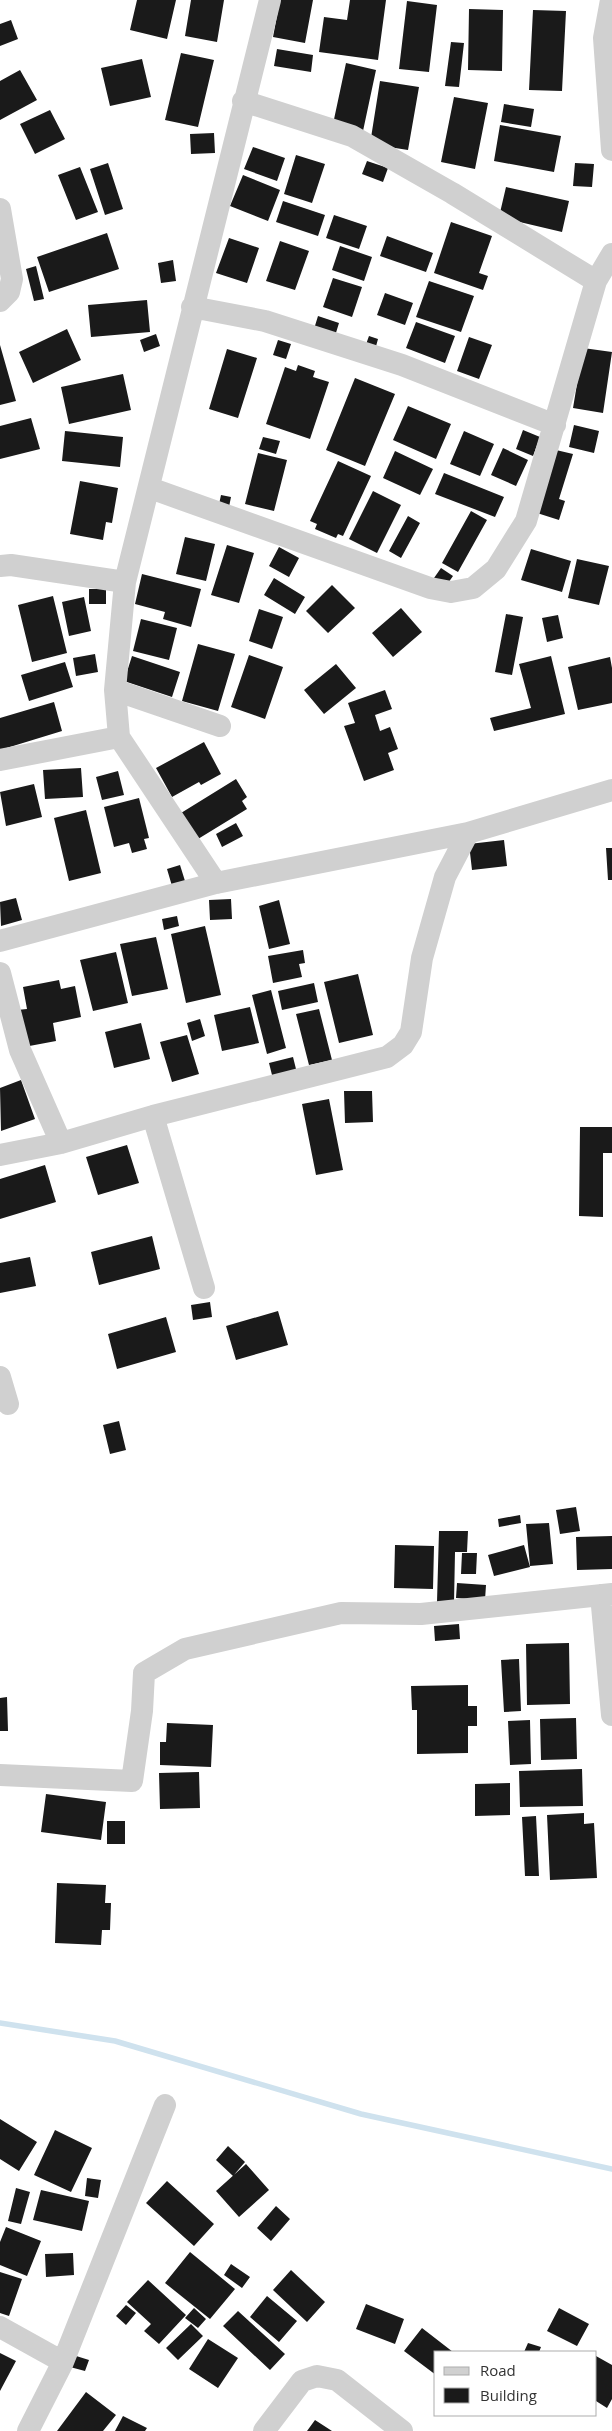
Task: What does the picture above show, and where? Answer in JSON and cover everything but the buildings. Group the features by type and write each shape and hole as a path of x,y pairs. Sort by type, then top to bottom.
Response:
{"street":[{"path":"216,883 119,737 115,690 125,582 150,488 243,101 270,0"},
{"path":"611,0 604,38 612,150"},
{"path":"243,101 352,136 452,193 596,281"},
{"path":"0,209 12,279 9,292 0,300"},
{"path":"150,488 430,588 450,592 473,588 496,569 526,521 596,281 612,254"},
{"path":"192,307 264,320 375,356 555,425"},
{"path":"0,566 11,565 125,582"},
{"path":"115,690 220,726"},
{"path":"0,760 119,737"},
{"path":"0,941 216,883 468,833 612,790"},
{"path":"0,1155 61,1143 153,1116 387,1057 403,1045 411,1032 422,958 445,877 468,833"},
{"path":"0,973 20,1050 61,1143"},
{"path":"153,1116 204,1288"},
{"path":"0,1377 8,1404"},
{"path":"0,1775 132,1781 142,1711 144,1673 185,1649 341,1612 421,1614 607,1594 612,1715"},
{"path":"28,2431 63,2362 165,2105"},
{"path":"0,2327 63,2362"},
{"path":"264,2431 302,2381 317,2376 337,2380 402,2431"}],"waterway":[{"path":"0,2023 115,2041 361,2114 612,2169"}]}
